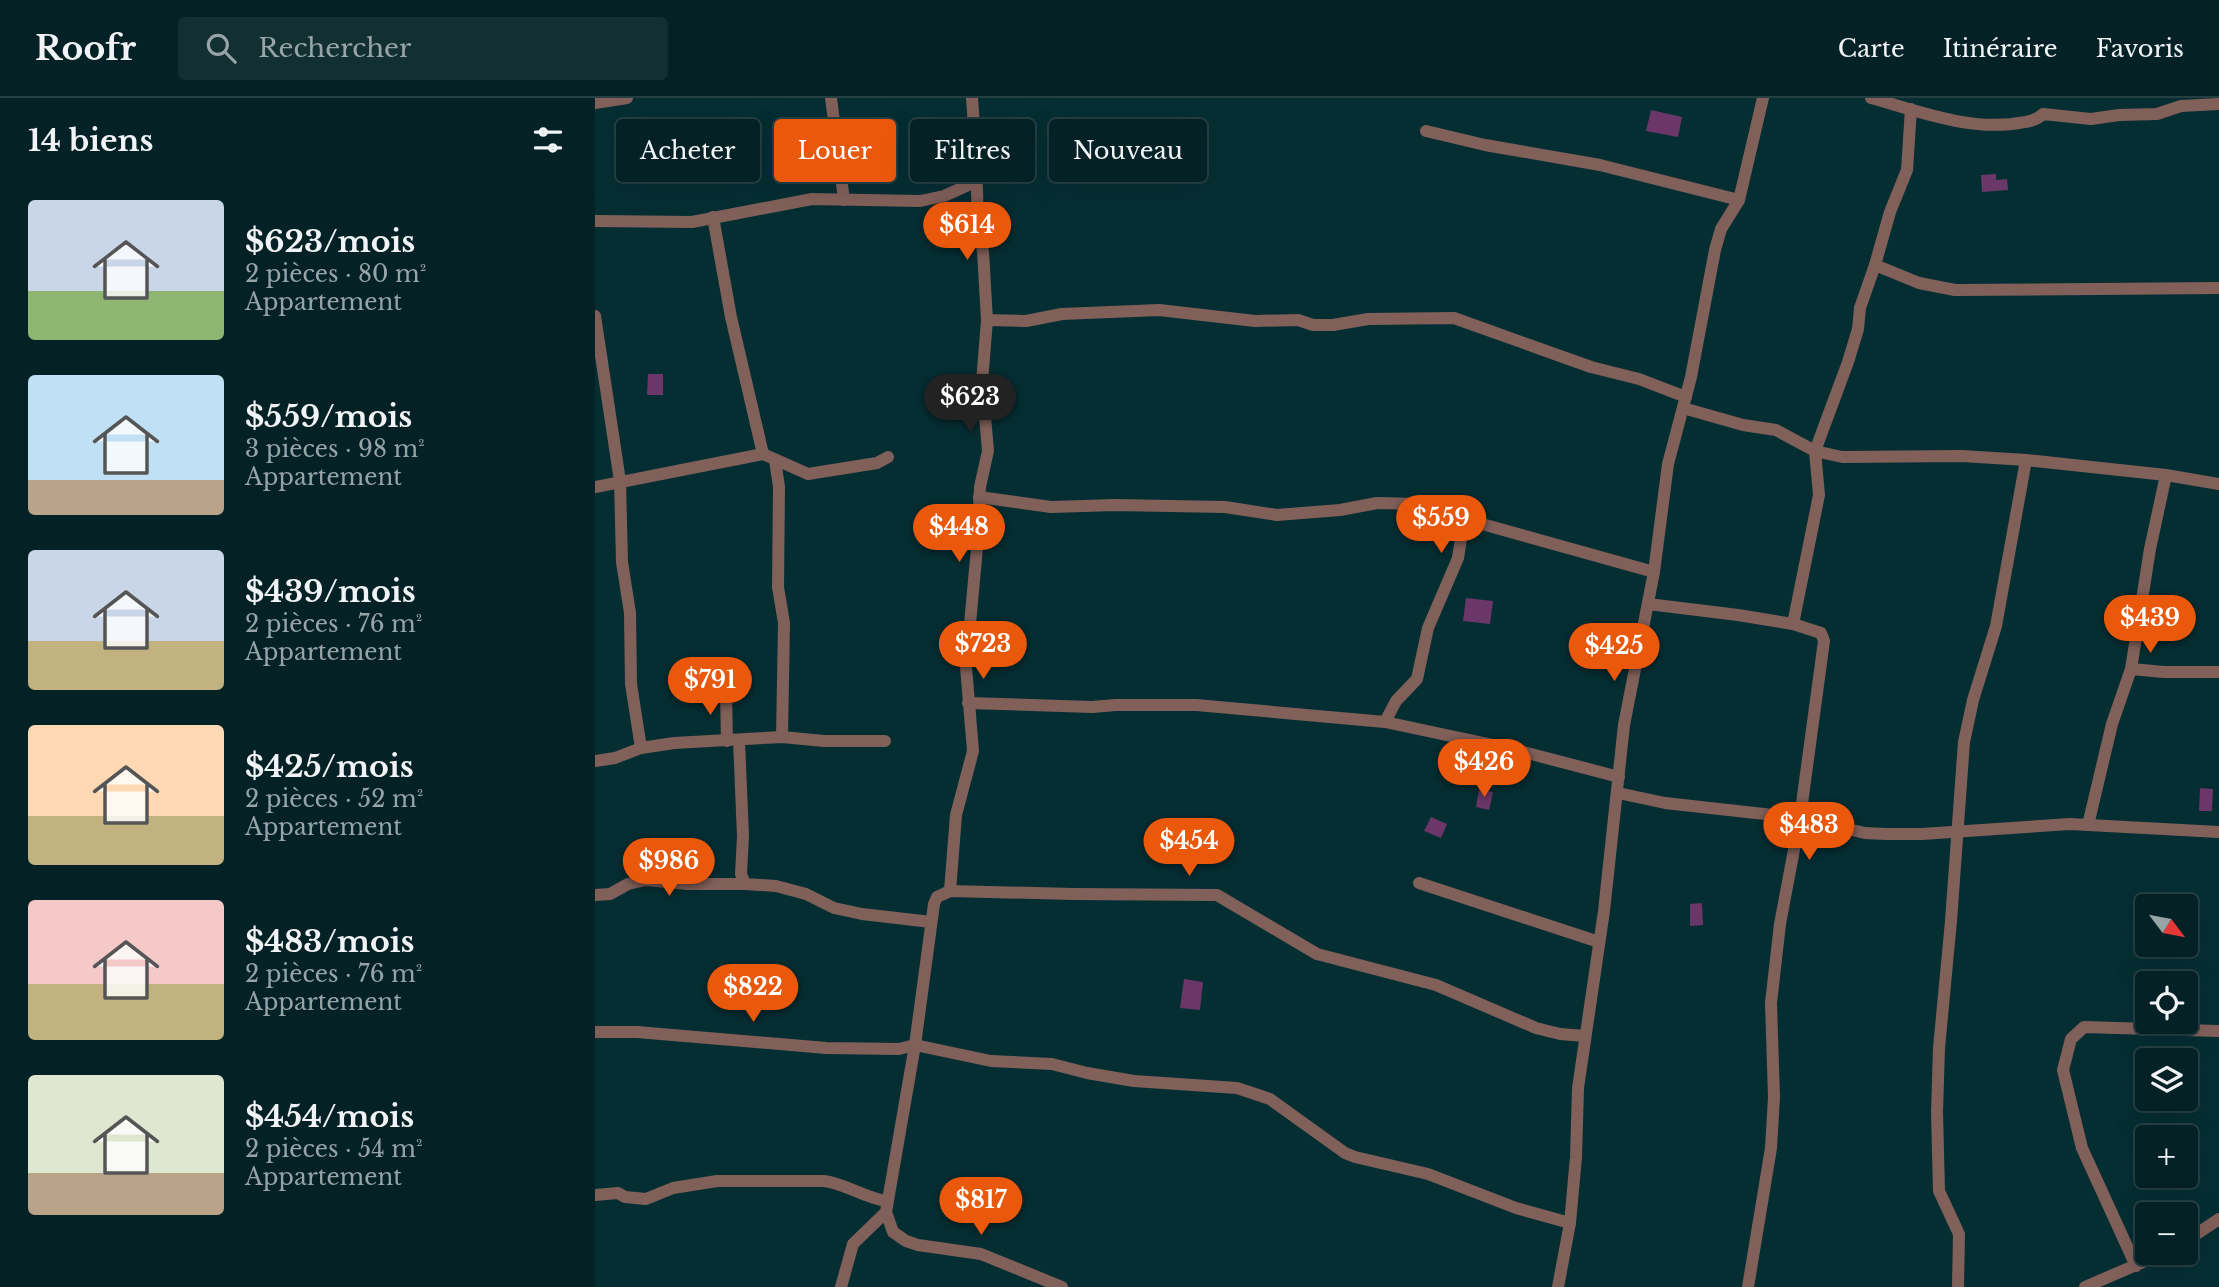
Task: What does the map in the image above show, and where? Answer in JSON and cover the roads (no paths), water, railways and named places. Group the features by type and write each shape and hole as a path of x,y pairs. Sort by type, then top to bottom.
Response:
{"street":[{"path":"595,103 627,98"},
{"path":"831,98 844,200"},
{"path":"972,98 973,119"},
{"path":"1558,1287 1570,1223 1578,1088 1630,686 1654,572 1668,464 1685,403 1721,229 1739,200 1763,98"},
{"path":"1871,98 1940,118 1995,126 2039,119 2043,114 2091,119 2119,115 2143,116 2181,106 2219,104"},
{"path":"1793,624 1819,495 1815,451 1848,362 1858,329 1860,308 1890,212 1907,170 1911,110"},
{"path":"1426,131 1600,166 1739,200"},
{"path":"595,221 649,221 670,224 692,222 812,199 920,201 944,196 975,182"},
{"path":"950,891 955,815 972,751 966,667 979,497 988,451 982,382 987,320 983,252 978,225 977,182"},
{"path":"713,217 731,317 779,487 778,587 784,624 782,737"},
{"path":"1875,265 1919,283 1955,290 2219,288"},
{"path":"987,320 1026,321 1062,314 1159,310 1255,321 1298,320 1313,325 1333,325 1368,319 1454,318 1591,367 1640,379 1685,403 1743,425 1776,430 1815,451 1842,457 1962,456 2026,460 2166,475 2219,484"},
{"path":"595,316 620,481 622,562 629,613 631,684 641,748"},
{"path":"595,487 769,457 808,474 877,463 888,457"},
{"path":"1958,1287 1959,1234 1939,1191 1937,1112 1939,1048 1964,742 1973,700 1996,626 2026,460"},
{"path":"2088,825 2112,724 2131,668 2150,549 2166,475"},
{"path":"979,497 1051,507 1224,507 1277,516 1340,510 1377,503 1420,504 1464,519 1654,572"},
{"path":"1385,722 1396,701 1417,679 1428,628 1458,558 1464,519"},
{"path":"1648,604 1793,624 1821,632 1824,641 1800,818 1780,924 1771,1003 1775,1097 1771,1148 1748,1287"},
{"path":"2131,668 2164,672 2219,672"},
{"path":"726,693 743,836 741,874 745,884"},
{"path":"968,702 1092,707 1196,705 1385,722 1512,749 1619,777"},
{"path":"595,761 615,758 641,748 674,743 782,737 824,741 885,741"},
{"path":"1618,793 1665,803 1800,818 1876,834 1922,834 2021,825 2088,825 2219,832"},
{"path":"595,895 618,892 628,884 646,880 776,886 806,894 834,908 931,922"},
{"path":"1419,883 1599,942"},
{"path":"1062,1287 981,1254 918,1245 893,1232 887,1206 915,1045 933,904 937,897 950,891 1217,895 1317,954 1436,985 1536,1028 1585,1036"},
{"path":"2085,1287 2136,1266 2082,1148 2063,1070 2071,1039 2084,1027 2219,1031"},
{"path":"595,1032 637,1032 826,1048 899,1049 915,1045 991,1061 1052,1064 1134,1081 1237,1088 1270,1099 1345,1153 1428,1174 1515,1208 1570,1223"},
{"path":"595,1195 618,1193 625,1197 646,1199 673,1188 717,1181 824,1181 841,1183 887,1206"},
{"path":"841,1287 853,1244 887,1206"},
{"path":"2198,1233 2219,1219"}]}
